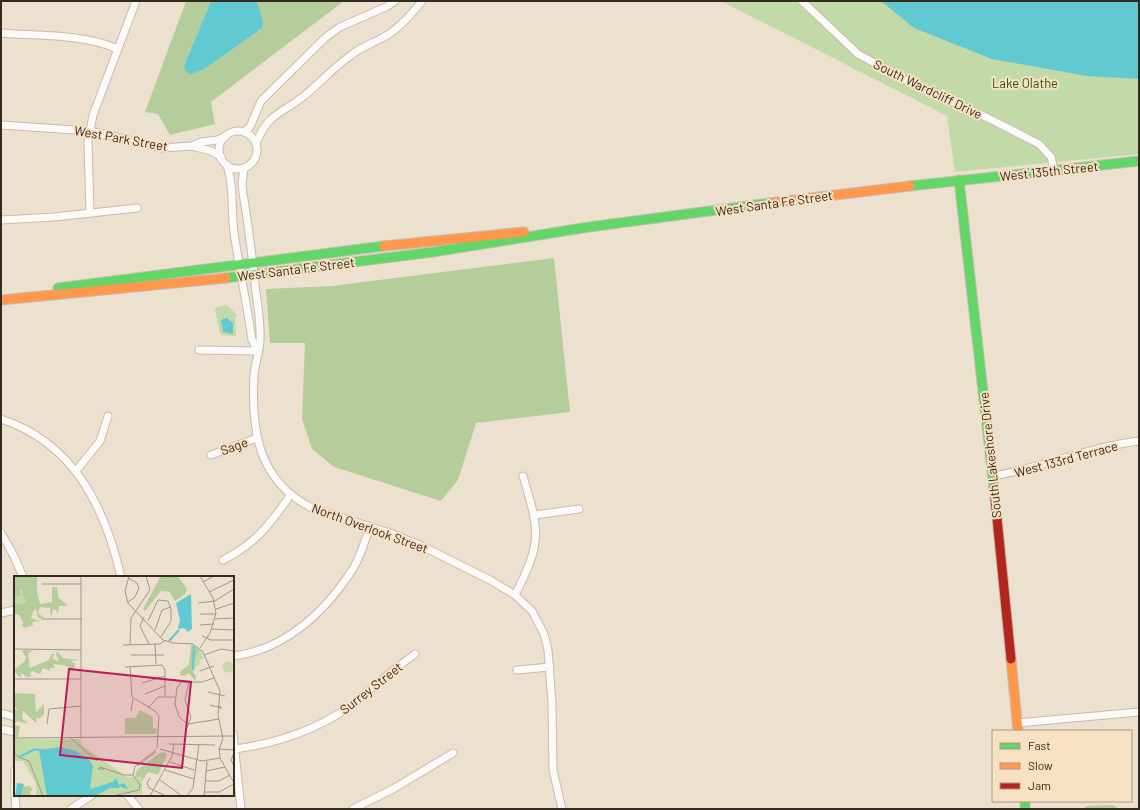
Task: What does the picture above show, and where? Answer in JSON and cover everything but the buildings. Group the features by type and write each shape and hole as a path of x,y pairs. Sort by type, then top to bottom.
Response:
{"street":[{"path":"90,213 88,142 90,131 97,100 136,1"},
{"path":"244,132 250,127 261,101 326,36 340,27 396,1"},
{"path":"227,165 233,168 244,168 254,161 257,156 256,144 264,125 271,118 305,95 351,54 383,38 408,18 422,1"},
{"name":"South Wardcliff Drive","path":"802,1 858,54 907,81 1039,144 1051,157 1054,170"},
{"path":"1,33 103,42 117,49"},
{"name":"West Park Street","path":"1,125 90,131 162,148 192,146 211,151 221,156"},
{"path":"199,350 258,351 252,340 239,264 232,208 230,174 227,165 221,156 220,148 225,137 231,133 244,132 249,134 256,144"},
{"name":"West Park Street","path":"192,146 201,142 218,140 225,137"},
{"name":"West 135th Street","path":"959,180 1139,161"},
{"name":"North Overlook Street","path":"244,168 242,194 254,274 260,340 254,374 255,423 260,450 271,472 290,494 314,509 422,546 456,562 515,595 532,611 544,634 550,667 553,770 562,809"},
{"name":"West Santa Fe Street","path":"1,300 159,286 433,252 589,227 959,180"},
{"name":"South Lakeshore Drive","path":"959,180 993,476 1018,727"},
{"path":"1,220 54,217 137,208"},
{"name":"West Santa Fe Street","path":"1,293 110,282 252,262 432,240 589,227"},
{"path":"76,470 100,441 108,416"},
{"path":"1,419 42,438 65,457 76,470 86,485 103,520 121,576"},
{"name":"Sage","path":"211,455 257,438"},
{"name":"West 133rd Terrace","path":"993,476 1023,470 1111,446 1139,442"},
{"path":"515,595 534,553 536,528 535,515 523,476"},
{"path":"222,560 240,551 261,534 280,510 290,494"},
{"path":"535,515 579,509"},
{"path":"234,656 252,652 283,639 320,611 354,566 370,527"},
{"path":"1,534 14,556 23,576"},
{"path":"1,612 14,610"},
{"name":"Surrey Street","path":"235,749 255,746 282,739 321,723 358,700 395,668 415,654"},
{"path":"517,670 550,667"},
{"path":"1018,727 1139,712"},
{"path":"1,713 14,717"},
{"path":"1,729 14,732"},
{"path":"234,742 241,809"},
{"path":"353,809 393,789 453,752"},
{"path":"15,796 16,809"},
{"path":"71,809 90,796"},
{"path":"128,796 139,809"}],"green space":[{"path":"186,1 211,1 184,66 263,20 257,1 344,1 211,102 215,124 170,135 158,114 145,112"},
{"name":"Lake Olathe","path":"721,1 1139,1 1139,154 955,172 947,116"},
{"path":"554,258 570,412 476,423 458,480 441,501 334,467 312,449 302,419 305,343 270,343 266,289 332,286"},
{"path":"227,305 237,315 235,317 236,336 222,335 220,333 215,310 217,307"},
{"path":"1113,805 1119,809 1083,809 1087,806"}],"water":[{"path":"211,1 257,1 263,20 262,28 206,68 191,74 186,72 184,66"},
{"name":"Lake Olathe","path":"881,1 1139,1 1139,79 1087,76 992,59 914,28"},
{"path":"227,318 233,323 233,334 223,332 221,320"}],"traffic: fast":[{"path":"910,186 1139,161"},
{"path":"959,180 994,488"},
{"path":"226,278 433,252 589,227 770,203"},
{"path":"58,288 384,246"},
{"path":"1025,802 1025,809"}],"traffic: slow":[{"path":"770,203 910,186"},
{"path":"384,246 524,232"},
{"path":"1,300 226,278"},
{"path":"1011,659 1018,730"}],"traffic: jam":[{"path":"994,488 1011,659"}]}
